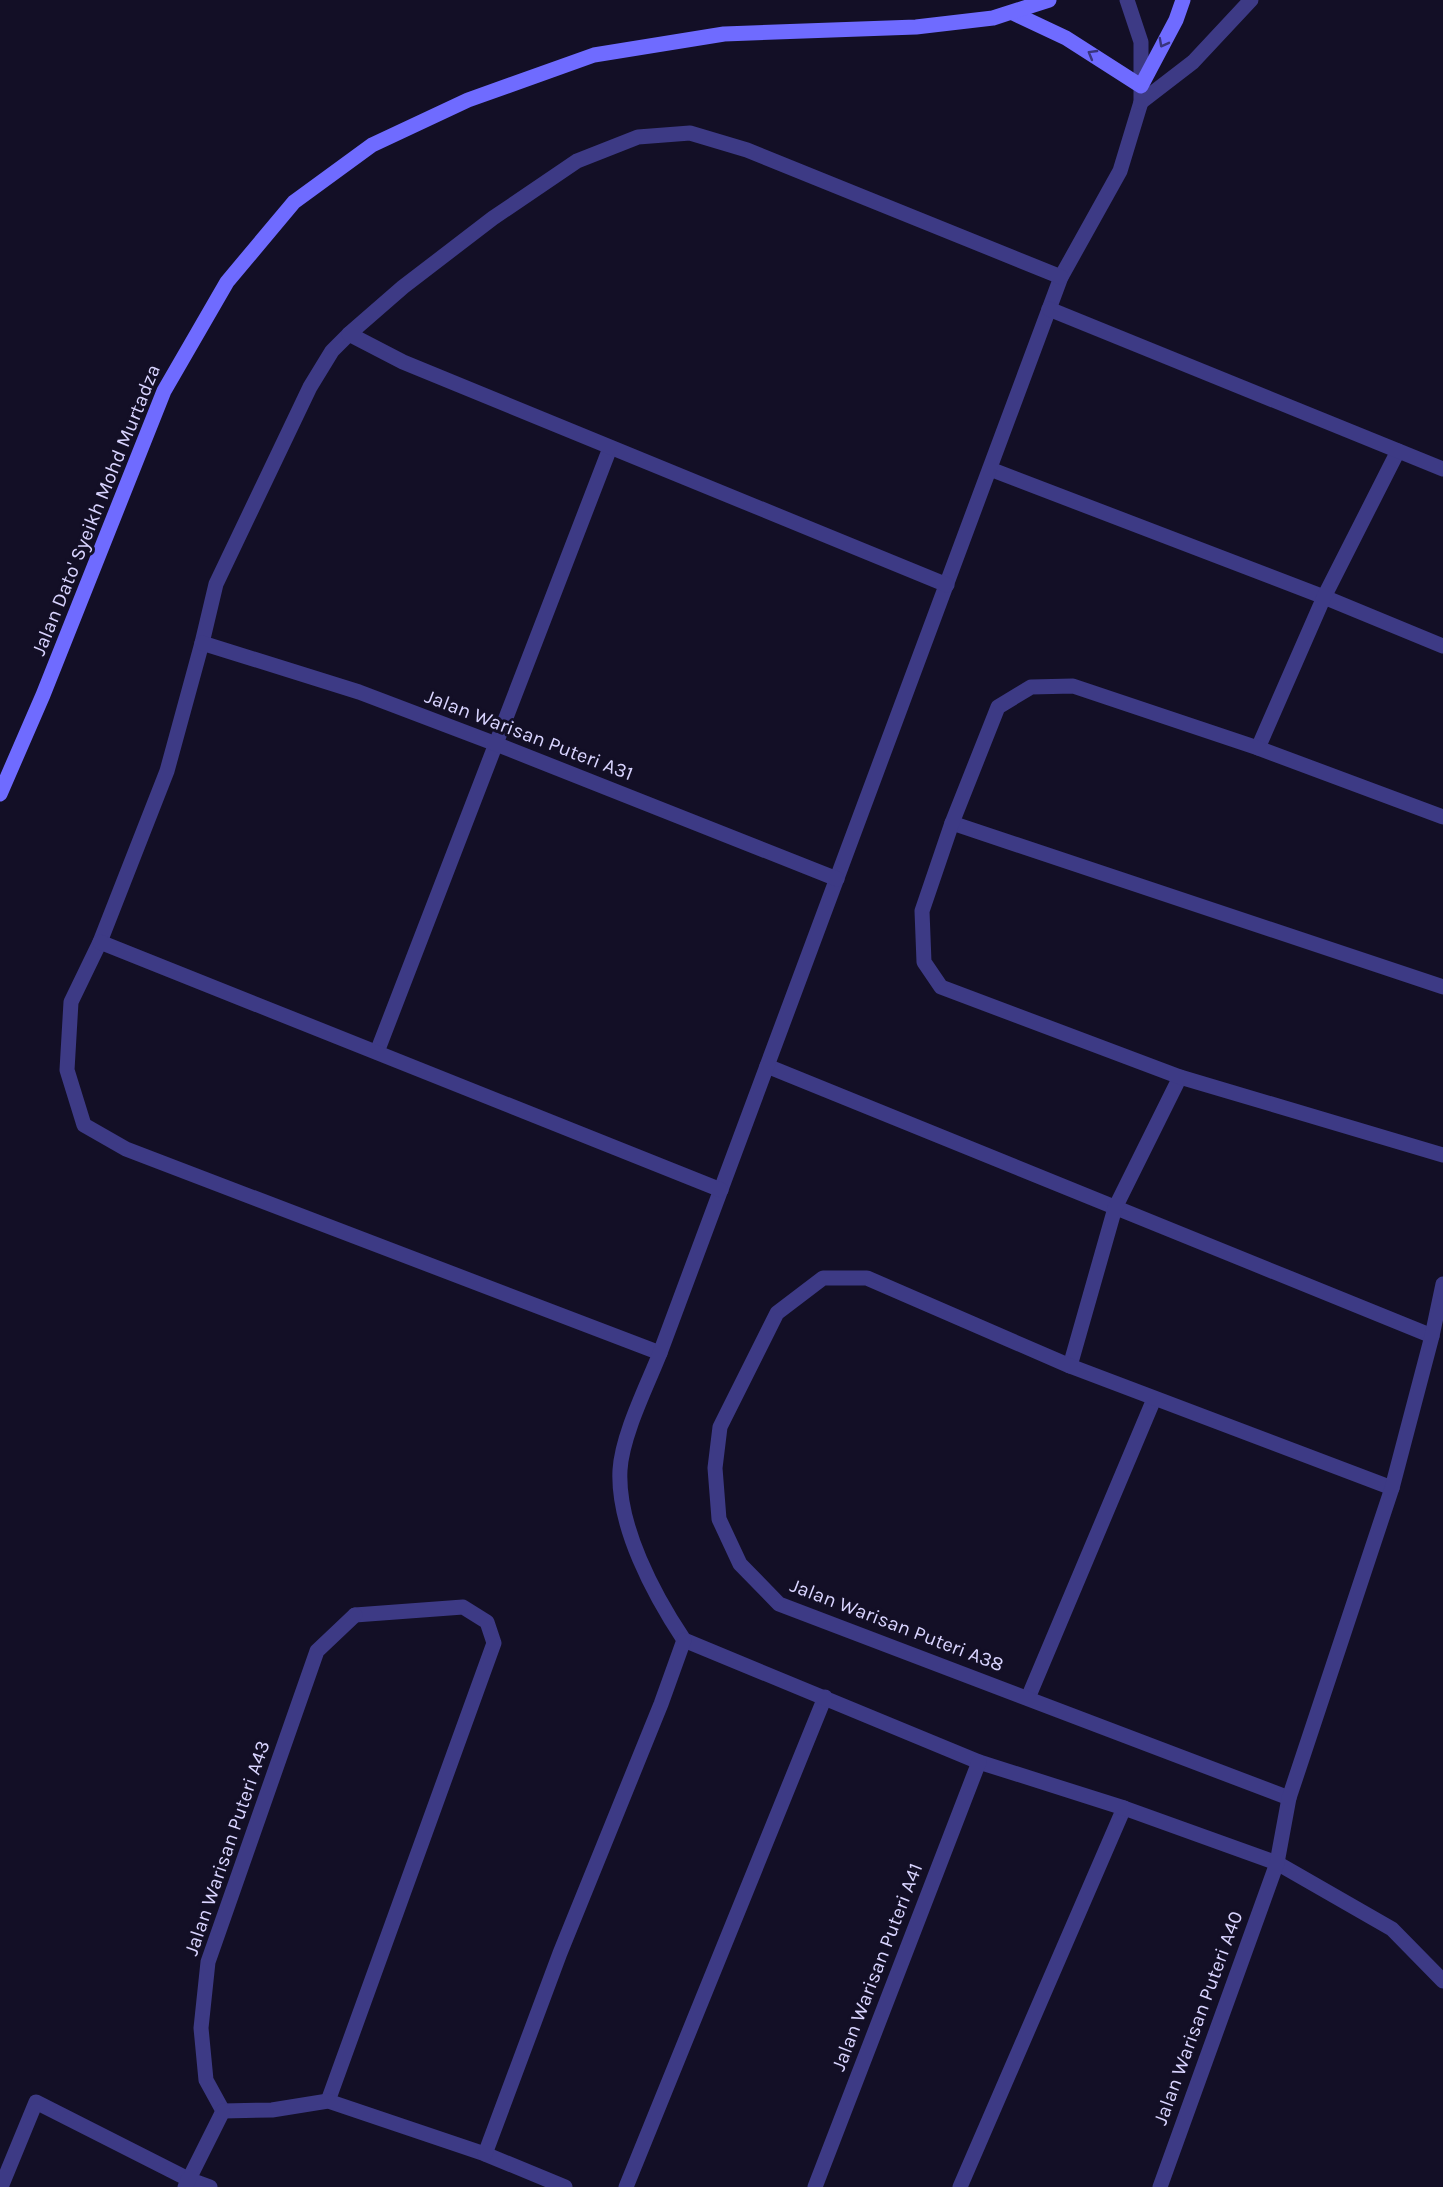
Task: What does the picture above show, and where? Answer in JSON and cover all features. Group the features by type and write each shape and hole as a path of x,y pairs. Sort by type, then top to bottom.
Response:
{"main road":[{"name":"Jalan Dato' Syeikh Mohd Murtadza","path":"0,794 43,694 164,391 227,282 294,202 372,145 468,100 594,55 724,34 916,27 993,18 1049,0"},
{"path":"1013,13 1066,38 1141,86 1176,21 1183,0"}],"street":[{"path":"1127,0 1141,42 1141,102 1120,171 1061,277 628,1436 620,1470 625,1522 666,1612 684,1640 979,1762 1124,1808 1277,1863 1392,1929 1443,1981"},
{"path":"1141,102 1193,62 1251,0"},
{"path":"660,1353 126,1149 84,1125 67,1070 71,1002 100,942 167,771 216,584 310,387 332,351 403,287 493,218 577,161 638,137 690,133 747,150 1061,277"},
{"path":"1049,309 1443,469"},
{"path":"349,334 403,362 947,585"},
{"path":"377,1052 610,448"},
{"path":"1258,748 1324,597 1398,451"},
{"path":"990,469 1324,597 1443,646"},
{"name":"Jalan Warisan Puteri A31","path":"202,643 359,692 837,879"},
{"path":"1443,817 1258,748 1073,686 1032,687 998,707 952,823 921,911 924,962 941,987 1180,1077 1443,1155"},
{"path":"952,823 1443,987"},
{"path":"100,942 721,1190"},
{"path":"767,1066 1432,1336"},
{"path":"1180,1077 1115,1208 1070,1366 1392,1488"},
{"name":"Jalan Warisan Puteri A38","path":"1070,1366 867,1278 823,1278 777,1313 720,1427 715,1468 719,1519 740,1564 779,1604 1289,1798"},
{"name":"Jalan Warisan Puteri A40","path":"1160,2187 1277,1863 1289,1798 1392,1488 1432,1336 1443,1284"},
{"path":"1028,1698 1154,1399"},
{"name":"Jalan Warisan Puteri A43","path":"223,2111 206,2080 201,2028 208,1962 317,1651 355,1615 463,1607 487,1622 494,1643 328,2101"},
{"path":"485,2154 560,1953 661,1704 684,1640"},
{"path":"626,2187 825,1697"},
{"name":"Jalan Warisan Puteri A41","path":"815,2187 979,1762"},
{"path":"960,2187 1124,1808"},
{"path":"186,2183 223,2111 272,2110 328,2101 485,2154 565,2187"},
{"path":"2,2187 36,2102 186,2183 210,2187"}]}
